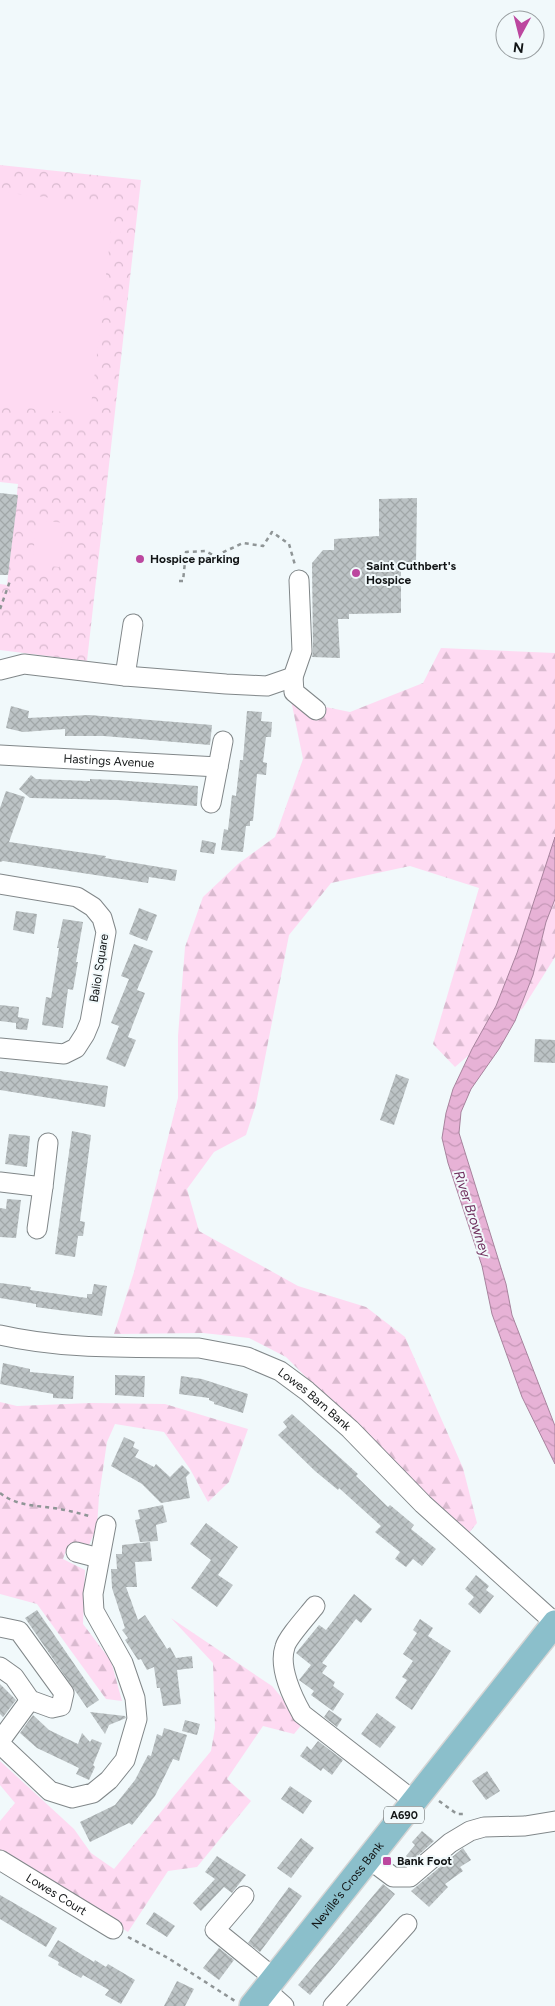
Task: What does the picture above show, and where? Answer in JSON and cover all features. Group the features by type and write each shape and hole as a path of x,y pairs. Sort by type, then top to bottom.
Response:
{"main road":[{"name":"Neville's Cross Bank","path":"264,1991 555,1623"}],"street":[{"path":"299,580 302,651 293,677 294,692 316,710"},
{"path":"124,676 134,624"},
{"path":"0,670 24,664 124,676 267,686 293,677"},
{"path":"211,803 223,741"},
{"name":"Hastings Avenue","path":"0,755 218,767"},
{"name":"Baliol Square","path":"0,884 77,897 93,907 102,918 106,932 90,1022 76,1048 64,1054 0,1048"},
{"path":"37,1229 48,1143"},
{"path":"0,1182 43,1187"},
{"name":"Lowes Barn Bank","path":"0,1335 66,1346 199,1348 216,1350 247,1357 280,1371 307,1391 350,1429 423,1504 555,1623"},
{"path":"30,1700 0,1742 50,1791 72,1798 93,1793 109,1780 125,1760 138,1719 135,1698 124,1663 94,1611 93,1594 106,1525"},
{"path":"76,1552 99,1558"},
{"path":"315,1606 285,1647 285,1667 291,1695 302,1714 419,1795"},
{"path":"0,1626 19,1630 64,1694 62,1706 52,1708 30,1700 14,1677 0,1667"},
{"path":"369,1858 394,1877 410,1877 450,1843 470,1831 484,1827 525,1826 555,1821"},
{"name":"Lowes Court","path":"0,1860 113,1929"},
{"path":"244,1896 215,1930 264,1991 284,2006"},
{"path":"333,2006 407,1924"}],"path":[{"path":"179,581 183,581 186,552 204,551 215,556 242,543 263,546 272,532 289,544 299,580"},
{"path":"0,608 10,581"},
{"path":"0,1493 9,1500 28,1506 64,1510 94,1517 106,1525"},
{"path":"419,1795 457,1814 465,1814"},
{"path":"113,1929 168,1958 242,2006"}],"green space":[{"path":"0,165 141,180 87,661 0,650 0,584 7,585 18,484 0,482"},
{"path":"0,192 114,205 90,415 0,405"},
{"path":"37,520 65,523 59,567 32,564"},
{"path":"441,648 555,653 555,957 523,1008 455,1067 433,1044 479,888 410,866 331,883 289,935 256,1104 246,1135 214,1152 187,1189 199,1231 298,1286 366,1307 405,1337 463,1468 477,1523 468,1534 464,1526 459,1526 425,1496 286,1357 249,1338 203,1333 114,1334 134,1272 178,1098 178,1036 185,947 203,897 238,864 275,837 303,759 291,700 350,712 423,683"},
{"path":"0,1402 17,1406 91,1403 165,1404 248,1429 229,1482 208,1502 190,1469 164,1432 115,1424 107,1442 99,1496 97,1527 89,1545 67,1548 63,1559 85,1570 83,1624 111,1661 122,1701 106,1699 37,1604 0,1594"},
{"path":"171,1618 272,1686 303,1723 294,1734 263,1726 227,1779 251,1801 197,1867 168,1871 128,1932 0,1851 0,1821 15,1803 0,1785 0,1761 74,1829 91,1853 114,1869 211,1751 215,1728 213,1663"}],"water":[{"name":"River Browney","path":"555,837 555,899 546,922 533,975 515,1021 499,1049 471,1089 461,1112 459,1133 506,1284 512,1315 555,1426 555,1464 522,1397 492,1314 482,1266 448,1163 442,1138 446,1113 453,1089 472,1049 496,1006 517,953"}],"building":[{"path":"0,493 18,495 8,575 0,575"},
{"name":"Saint Cuthbert's Hospice","path":"417,498 416,565 401,566 401,613 349,614 349,619 338,619 340,658 312,657 312,563 323,550 334,550 334,539 379,536 379,499"},
{"path":"11,706 29,711 28,718 89,715 212,725 210,745 104,736 65,736 65,729 23,732 6,728"},
{"path":"247,711 262,712 261,721 272,722 271,737 266,737 263,762 267,763 266,775 257,774 253,821 250,821 250,826 246,826 243,852 221,850 224,829 228,830 232,795 236,796 240,760 243,760"},
{"path":"31,775 36,779 115,780 198,786 197,806 118,800 30,798 19,789"},
{"path":"6,791 25,797 9,842 106,856 105,858 177,870 175,881 149,877 148,883 0,862 0,808"},
{"path":"202,840 216,843 214,854 200,852"},
{"path":"139,908 157,915 147,941 129,934"},
{"path":"16,911 37,914 34,934 13,930"},
{"path":"63,919 83,922 73,990 68,989 63,1028 42,1025 46,997 51,998 59,948 57,948"},
{"path":"134,944 153,951 137,990 145,993 128,1037 136,1040 125,1067 106,1059 119,1026 111,1023 129,979 121,976"},
{"path":"0,1005 19,1007 18,1017 29,1019 27,1030 16,1029 16,1023 0,1021"},
{"path":"535,1039 555,1040 555,1063 534,1062"},
{"path":"0,1071 108,1086 105,1107 0,1090"},
{"path":"396,1074 409,1079 394,1125 380,1120"},
{"path":"72,1131 91,1135 80,1221 85,1222 83,1236 78,1236 75,1257 55,1254"},
{"path":"9,1134 30,1136 27,1167 5,1164"},
{"path":"7,1199 21,1200 16,1238 0,1237 0,1208 6,1209"},
{"path":"0,1283 31,1287 30,1290 87,1298 87,1294 92,1294 94,1284 107,1286 102,1316 36,1307 36,1304 0,1298"},
{"path":"3,1363 30,1369 30,1372 74,1376 73,1399 53,1398 53,1394 0,1384"},
{"path":"115,1375 145,1376 144,1397 115,1395"},
{"path":"181,1376 202,1379 248,1394 243,1413 214,1404 209,1398 179,1394"},
{"path":"292,1414 358,1474 356,1476 388,1507 390,1505 414,1525 411,1529 436,1549 422,1566 413,1559 406,1567 395,1559 400,1552 375,1532 381,1526 339,1488 338,1490 315,1471 278,1435 287,1427 283,1422"},
{"path":"124,1437 135,1442 133,1447 139,1450 135,1457 154,1467 156,1464 170,1477 182,1465 190,1473 186,1477 190,1498 161,1503 142,1484 111,1466"},
{"path":"163,1505 167,1522 156,1525 158,1541 140,1542 135,1520 140,1519 138,1510"},
{"path":"206,1523 238,1547 218,1575 233,1585 217,1607 191,1588 211,1560 190,1544"},
{"path":"150,1542 152,1561 135,1562 137,1587 126,1587 138,1620 145,1615 167,1649 170,1647 176,1658 192,1656 193,1668 177,1670 181,1704 163,1706 160,1688 157,1688 154,1667 147,1670 141,1659 138,1660 125,1640 128,1638 122,1630 125,1628 112,1588 111,1569 117,1569 116,1554 122,1554 122,1545"},
{"path":"476,1575 489,1586 486,1590 494,1596 480,1614 468,1604 474,1597 465,1589"},
{"path":"354,1594 372,1609 361,1623 356,1619 322,1663 327,1666 322,1673 335,1682 333,1686 344,1694 333,1711 311,1695 314,1691 299,1680 311,1665 296,1653 319,1625 326,1630"},
{"path":"37,1610 99,1700 87,1708 25,1618"},
{"path":"420,1619 433,1628 428,1636 451,1651 412,1710 395,1698 407,1680 402,1677 413,1661 403,1654 417,1633 413,1630"},
{"path":"0,1684 16,1700 3,1717 0,1714"},
{"path":"329,1710 342,1719 337,1727 324,1717"},
{"path":"90,1712 125,1716 126,1718 109,1725 105,1734"},
{"path":"377,1713 396,1727 380,1748 361,1734"},
{"path":"33,1715 49,1730 78,1744 82,1733 90,1742 92,1739 102,1743 89,1780 76,1774 79,1768 37,1748 20,1733"},
{"path":"185,1720 200,1724 197,1735 182,1731"},
{"path":"164,1728 187,1735 179,1761 173,1759 155,1796 132,1825 129,1823 90,1842 80,1822 115,1805 135,1780 148,1755 151,1756 157,1734 162,1736"},
{"path":"318,1741 343,1760 332,1775 323,1768 321,1771 300,1756 307,1746 311,1750"},
{"path":"487,1771 500,1791 486,1800 472,1781"},
{"path":"290,1786 312,1801 303,1814 281,1799"},
{"path":"422,1831 434,1841 412,1861 406,1856 415,1845 412,1842"},
{"path":"301,1838 314,1848 291,1878 277,1868"},
{"path":"463,1848 471,1860 460,1867 463,1871 445,1884 448,1887 429,1907 411,1891"},
{"path":"217,1856 246,1875 232,1893 224,1887 201,1911 193,1903 215,1879 205,1872"},
{"path":"383,1884 395,1894 310,1995 298,1985"},
{"path":"289,1887 302,1896 260,1952 248,1943"},
{"path":"0,1895 57,1928 46,1947 0,1919"},
{"path":"154,1912 175,1926 167,1937 146,1924"},
{"path":"58,1940 94,1962 95,1960 106,1967 108,1964 135,1980 121,2004 105,1995 109,1990 83,1975 81,1978 58,1965 59,1962 48,1956"},
{"path":"219,1948 234,1960 219,1980 203,1968"},
{"path":"177,1981 194,1989 185,2006 164,2006"}],"place":[{"name":"Hospice parking","path":"140,559"},
{"name":"Saint Cuthbert's Hospice","path":"356,573"},
{"name":"Bank Foot","path":"387,1861"}]}
